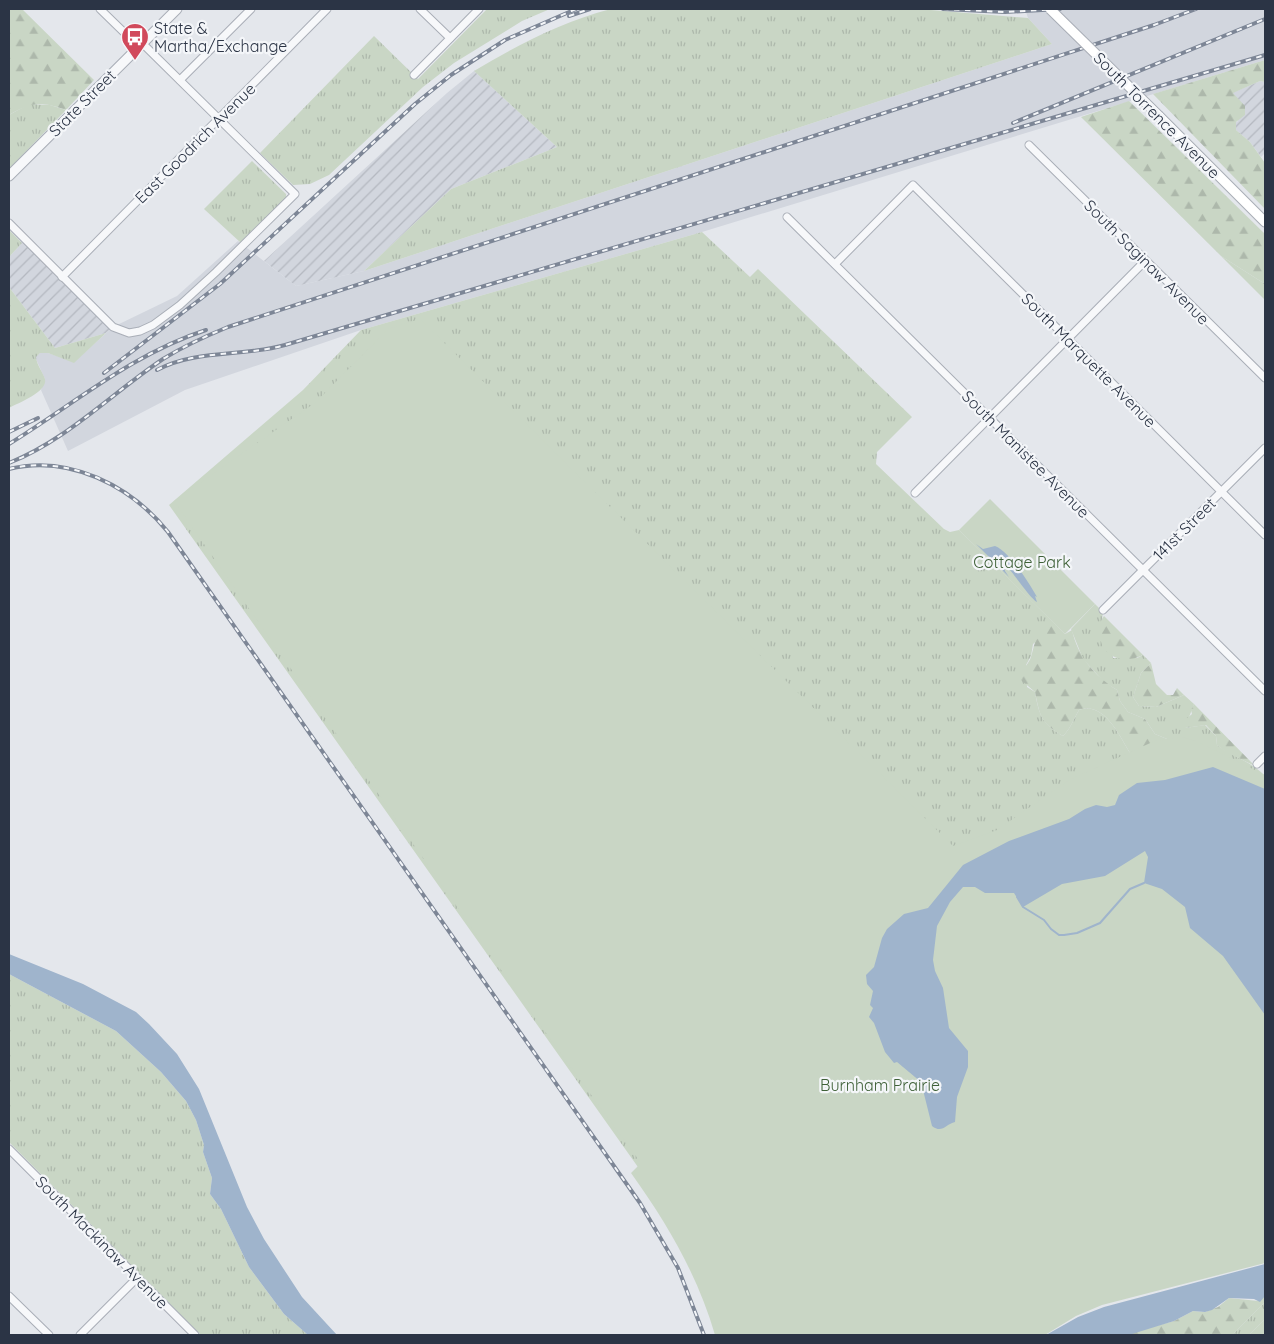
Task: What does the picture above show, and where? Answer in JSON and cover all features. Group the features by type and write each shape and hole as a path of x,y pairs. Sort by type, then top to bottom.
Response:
{"main road":[{"name":"South Torrence Avenue","path":"1050,9 1265,222"}],"street":[{"path":"9,223 113,326 129,333 140,331 153,325 180,305 295,194 180,80 100,9"},
{"name":"State Street","path":"9,176 177,9"},
{"path":"180,80 250,9"},
{"name":"East Goodrich Avenue","path":"62,277 327,9"},
{"path":"420,9 450,38"},
{"path":"414,75 479,9"},
{"name":"South Saginaw Avenue","path":"1029,145 1265,378"},
{"name":"South Marquette Avenue","path":"835,264 913,185 1265,535"},
{"name":"South Manistee Avenue","path":"787,217 1265,691"},
{"path":"915,492 1145,261"},
{"name":"141st Street","path":"1104,610 1265,448"},
{"path":"1257,764 1265,756"},
{"name":"South Mackinaw Avenue","path":"9,1149 194,1335"},
{"path":"80,1335 136,1278"},
{"path":"9,1296 49,1335"}],"shaded area":[{"path":"1025,9 1265,9 1265,60 702,232 361,330 185,390 68,451 41,390 45,379 35,357 40,353 48,353 74,362 113,327 177,296 238,241 296,286 364,271 1052,44 1028,18"},
{"path":"474,71 557,147 451,189 364,271 296,286 264,261 447,93"},
{"path":"1260,81 1265,82 1265,153 1261,157 1250,142 1236,130 1235,123 1238,121 1232,93"},
{"path":"25,240 113,327 106,333 55,348 9,287 9,257"}],"green space":[{"path":"9,9 22,9 94,80 66,110 49,105 36,104 24,107 9,115"},
{"path":"487,9 550,9 522,21 454,63 423,87 329,175 310,184 293,185 260,153 374,36 418,79"},
{"path":"611,9 919,9 1028,18 1052,44 364,271 451,189 557,147 474,71 557,27"},
{"path":"1265,60 1265,82 1260,81 1233,93 1245,106 1245,115 1236,122 1236,130 1250,142 1265,163 1265,209 1153,94"},
{"path":"1129,101 1265,234 1265,284 1221,256 1081,117"},
{"path":"29,104 50,105 66,110 9,169 9,115"},
{"path":"252,161 286,194 286,200 241,243 204,209"},
{"path":"9,230 22,243 9,257"},
{"name":"Burnham Prairie","path":"702,232 750,277 758,269 912,417 877,452 876,464 944,529 950,532 959,530 1056,625 1033,644 1031,656 1026,665 1027,687 1035,692 1040,713 1050,727 1063,736 1079,710 1088,709 1096,710 1110,721 1130,753 1167,739 1155,734 1145,719 1128,712 1120,701 1117,690 1104,682 1083,659 1071,629 1095,604 1103,612 1102,619 1113,658 1137,658 1143,655 1151,663 1141,673 1133,697 1139,706 1156,707 1184,695 1194,704 1185,728 1205,725 1216,736 1217,745 1254,767 1265,776 1265,1185 679,1225 169,505 303,390 361,330"},
{"path":"1221,256 1265,284 1265,300"},
{"path":"9,287 55,348 106,333 74,363 48,353 40,353 36,357 45,379 45,384 37,393 9,408"},
{"name":"Burnham Prairie","path":"420,319 953,846 997,830 1069,780 1159,739 1162,741 1182,737 1196,741 1265,775 1265,1263 1102,1305 1076,1316 1045,1335 715,1335 700,1292 680,1251 657,1211 631,1173 641,1163 527,1007 174,501 316,402 388,329"},
{"name":"Cottage Park","path":"990,499 1095,604 1065,634 959,530"},
{"path":"1104,616 1143,655 1136,658 1121,659 1109,654 1104,649 1101,643 1100,627"},
{"path":"1056,625 1065,634 1072,630 1078,649 1083,657 1094,672 1117,690 1120,701 1128,712 1145,719 1155,734 1167,739 1179,754 1130,753 1110,721 1096,710 1079,710 1063,736 1046,723 1038,708 1035,692 1021,680 1019,673 1030,659 1040,633 1044,629"},
{"path":"1151,663 1156,684 1167,695 1173,695 1177,688 1184,695 1156,707 1139,706 1133,697 1141,673"},
{"path":"1194,704 1255,766 1226,752 1217,745 1216,736 1206,725 1185,728 1185,720 1192,714 1191,710"},
{"path":"9,974 116,1031 161,1072 186,1101 196,1120 204,1145 203,1152 212,1178 210,1194 221,1209 249,1267 284,1314 308,1335 201,1335 9,1142"},
{"path":"1265,1296 1265,1302 1232,1335 1123,1335 1174,1321 1193,1311 1205,1312 1218,1307 1229,1298 1258,1301"},
{"path":"1265,1302 1265,1319 1249,1335 1232,1335"},
{"path":"1265,1319 1265,1335 1249,1335"}],"water":[{"path":"976,544 983,549 995,546 1001,549 1019,568 1037,597 1035,596 1037,602 1007,566 1005,566 1005,571 1009,577"},
{"path":"1213,767 1265,789 1265,1015 1223,956 1190,928 1185,907 1162,889 1144,883 1148,857 1145,851 1105,876 1062,884 1023,907 1014,893 985,893 975,887 963,887 950,902 937,926 933,960 935,971 943,988 949,1028 968,1051 968,1067 957,1097 955,1122 941,1129 932,1126 921,1082 897,1062 894,1063 885,1052 874,1023 869,1017 873,1008 870,1005 873,991 867,984 866,975 874,967 882,938 887,929 904,914 928,908 963,865 1009,841 1069,819 1085,809 1096,805 1107,807 1115,805 1119,795 1137,783 1165,780"},
{"path":"9,954 83,984 136,1012 177,1054 199,1089 247,1207 264,1239 302,1297 337,1335 308,1335 284,1314 249,1267 221,1209 210,1194 212,1178 203,1152 204,1145 196,1120 186,1101 161,1072 116,1031 9,974"},
{"path":"1265,1264 1265,1296 1260,1302 1254,1299 1229,1298 1212,1310 1205,1312 1193,1311 1174,1321 1132,1334 1046,1335 1078,1317 1104,1307"}],"waterway":[{"path":"1017,897 1023,907 1044,920 1059,935 1064,935 1077,933 1100,923 1130,889 1144,883"}],"railway":[{"path":"104,373 220,284 415,104 451,75 505,40 576,9"},
{"path":"569,16 590,9"},
{"path":"943,9 1005,12 1060,9"},
{"path":"9,463 50,442 70,429 163,359 228,327 1154,25 1196,9"},
{"path":"1013,123 1265,19"},
{"path":"157,370 172,363 188,359 269,349 285,345 1265,55"},
{"path":"9,444 128,366 153,352 206,330"},
{"path":"9,432 38,418"},
{"path":"9,469 54,466 76,470 97,478 117,488 136,501 153,515 168,532 640,1203 678,1268 704,1335"}],"place":[{"name":"State & Martha/Exchange","path":"135,61"}]}
